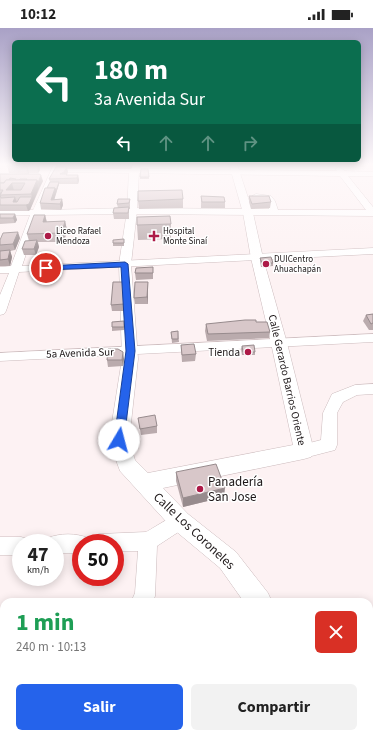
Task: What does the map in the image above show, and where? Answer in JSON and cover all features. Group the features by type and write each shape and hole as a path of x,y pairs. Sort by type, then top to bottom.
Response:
{"main road":[{"path":"130,351 125,264 133,197"},
{"name":"Calle Gerardo Barrios Oriente","path":"143,483 304,451 280,343 257,258 243,197"},
{"name":"Calle Los Coroneles","path":"130,351 119,440 127,465 180,521 228,560 256,598"}],"street":[{"path":"0,311 42,197"},
{"path":"269,197 275,213"},
{"path":"361,197 373,213"},
{"path":"0,213 132,211 373,213"},
{"path":"0,270 373,251"},
{"name":"5a Avenida Sur","path":"0,357 373,338"},
{"path":"304,451 329,445 330,413 336,398 355,390 373,389"},
{"path":"124,542 148,541 180,521"},
{"path":"143,598 148,541"},
{"path":"0,546 12,546"}],"building":[{"path":"0,197 15,197 13,202 17,202 20,197 32,197 29,204 26,205 0,205"},
{"path":"42,197 52,197 51,200 62,199 60,204 40,203"},
{"path":"138,197 183,197 183,199 138,201"},
{"path":"201,197 224,197 225,202 202,202"},
{"path":"249,197 269,197 271,202 252,204"},
{"path":"118,199 130,199 129,203 117,204"},
{"path":"129,207 128,213 113,213 114,208"},
{"path":"0,214 15,214 13,218 0,218"},
{"path":"34,215 45,215 43,222 65,221 62,233 27,234"},
{"path":"170,216 171,224 137,225 137,217"},
{"path":"18,232 13,244 0,245 0,240 3,233"},
{"path":"124,239 124,243 113,243 113,240"},
{"path":"37,240 34,249 22,249 25,241"},
{"path":"10,250 8,259 0,260 0,251"},
{"path":"271,257 273,263 262,263 260,258"},
{"path":"153,267 153,273 135,273 136,268"},
{"path":"113,282 125,282 124,304 111,305"},
{"path":"135,282 148,282 147,297 134,298"},
{"path":"373,314 373,323 371,324 366,315"},
{"path":"245,320 267,322 270,332 208,334 206,324"},
{"path":"124,321 124,327 112,327 112,322"},
{"path":"178,331 178,339 172,339 171,332"},
{"path":"194,344 196,354 182,355 181,345"},
{"path":"254,345 255,352 243,352 242,346"},
{"path":"108,349 118,349 123,352 122,360 107,360"},
{"path":"155,415 157,426 140,429 138,418"},
{"name":"Panadería San Jose","path":"216,464 225,488 183,498 176,472"}],"place":[{"name":"Liceo Rafael Mendoza","path":"48,236"},
{"name":"Hospital Monte Sinaí","path":"154,236"},
{"name":"DUICentro Ahuachapán","path":"266,264"},
{"name":"Tienda","path":"248,352"},
{"name":"Panadería San Jose","path":"200,489"}],"route":[{"path":"46,268 125,264 130,359 119,440"}]}
